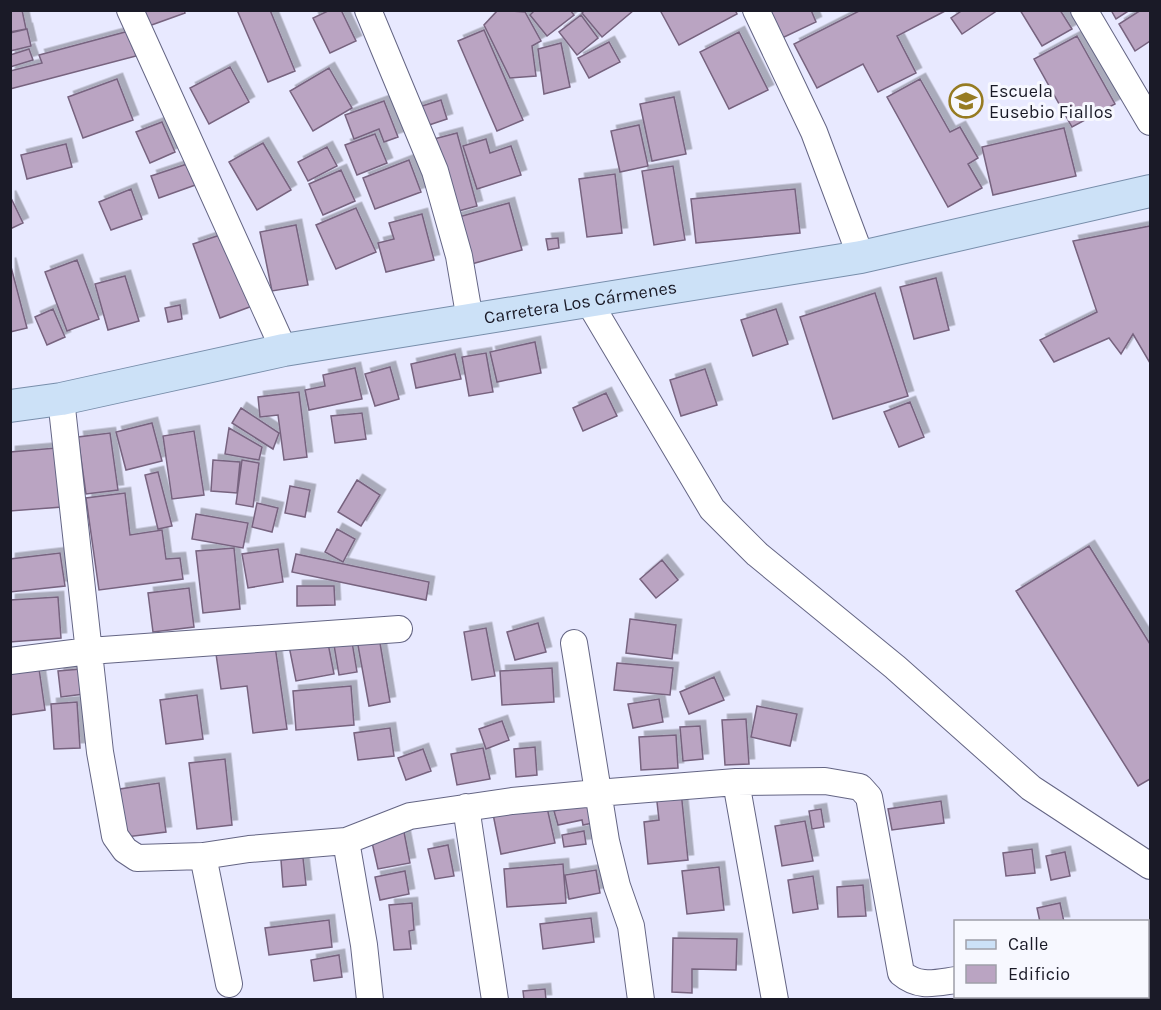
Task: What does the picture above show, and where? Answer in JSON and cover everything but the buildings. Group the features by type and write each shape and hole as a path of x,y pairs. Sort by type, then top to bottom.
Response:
{"main road":[{"name":"Carretera Los Cármenes","path":"10,406 61,399 284,350 861,257 1150,191"}],"street":[{"path":"130,10 284,350"},
{"path":"368,10 435,171 459,256 470,320"},
{"path":"756,10 814,132 861,257"},
{"path":"1084,10 1150,122"},
{"path":"589,302 712,509 758,554 895,667 1031,788 1150,866"},
{"path":"61,399 100,752 115,836 125,850 137,858 203,856 249,849 346,841 410,816 466,807 597,793 736,782 825,781 860,787 869,797 901,973 912,981 928,983 954,980"},
{"path":"10,661 89,651 399,629"},
{"path":"574,643 606,841 617,886 631,926 641,999"},
{"path":"736,782 775,999"},
{"path":"466,807 495,999"},
{"path":"346,841 364,945 370,999"},
{"path":"203,856 229,984"}],"place":[{"name":"Escuela Eusebio Fiallos","path":"966,101"}]}
